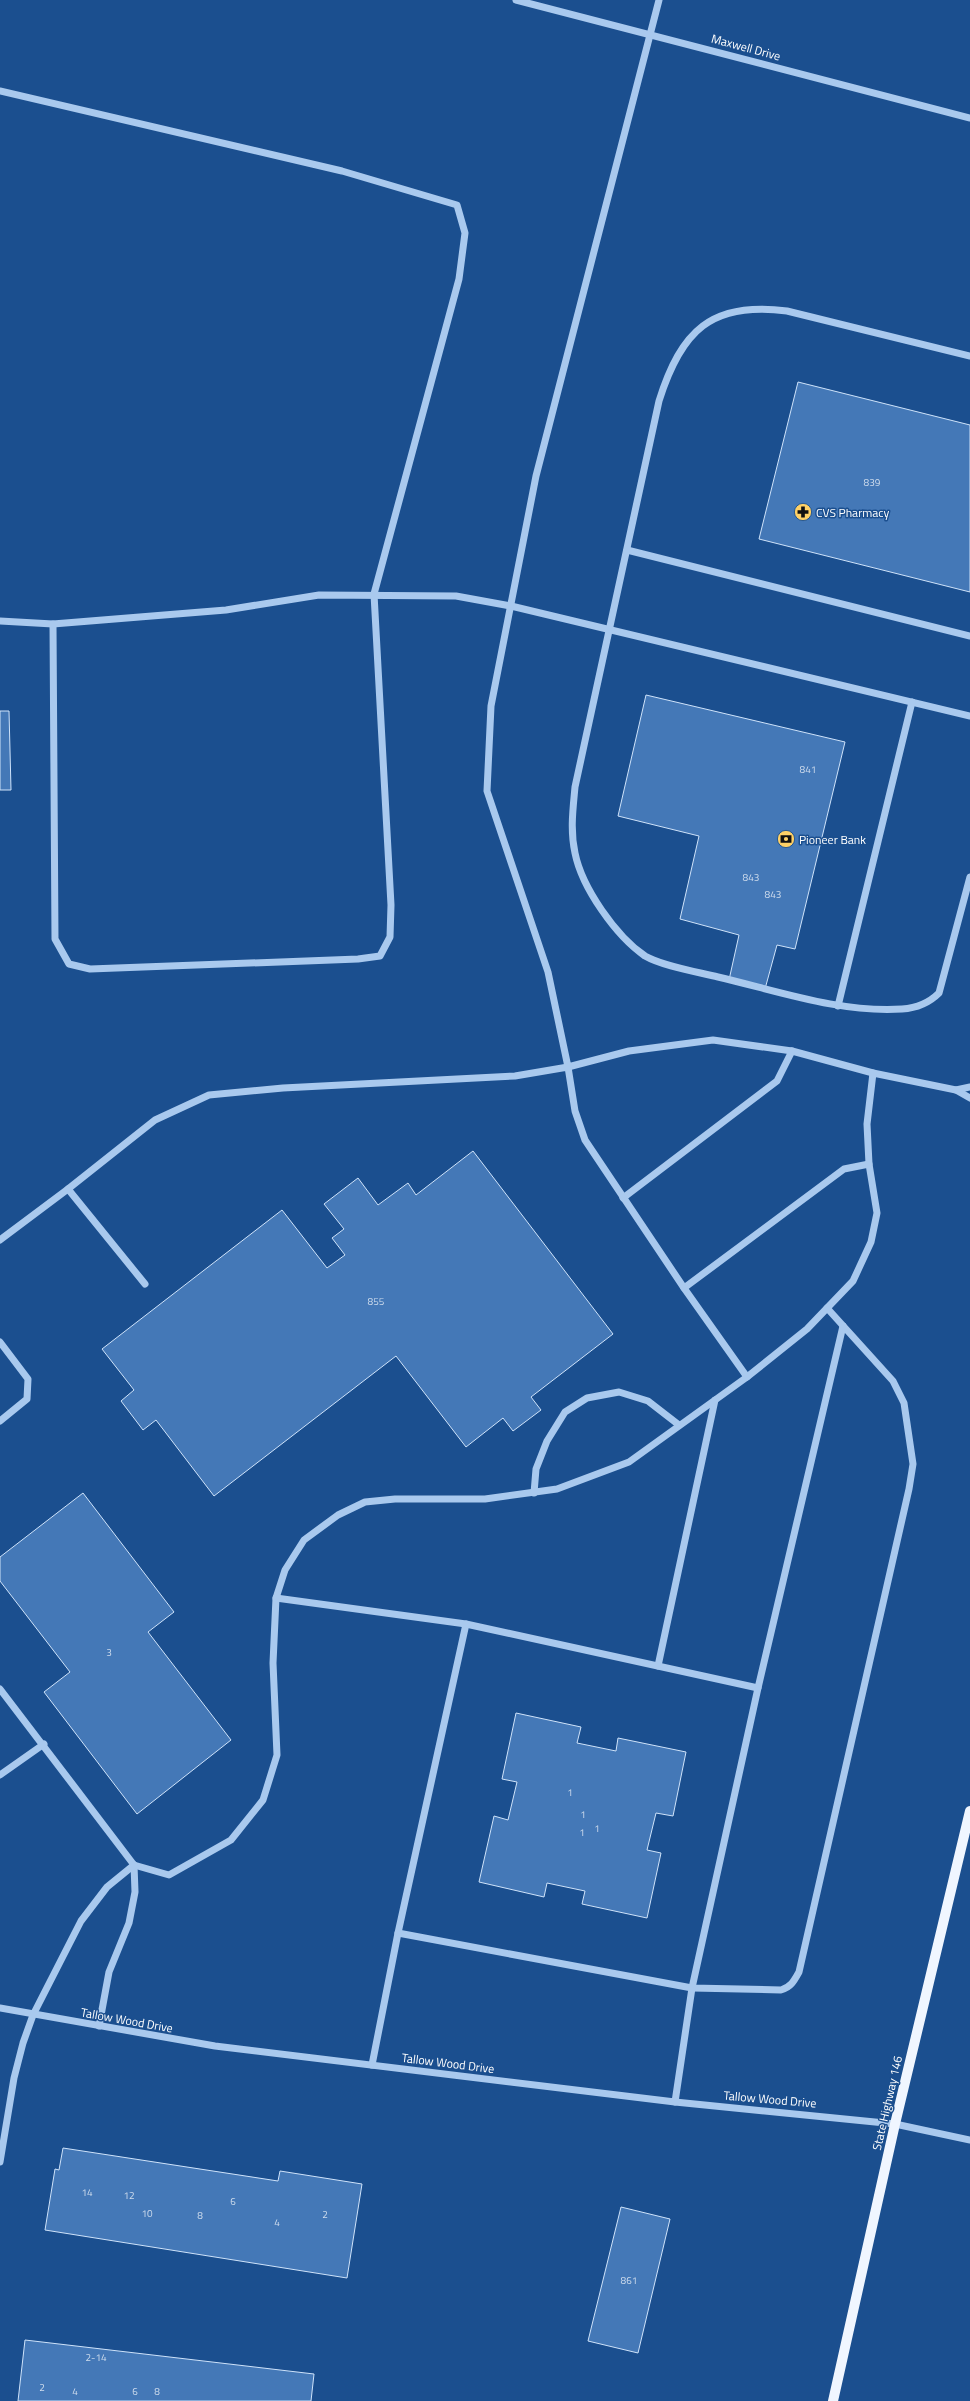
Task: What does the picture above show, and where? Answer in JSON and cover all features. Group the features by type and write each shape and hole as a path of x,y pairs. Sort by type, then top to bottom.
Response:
{"main road":[{"name":"State Highway 146","path":"832,2401 895,2124 970,1811"}],"street":[{"name":"Maxwell Drive","path":"516,0 650,33 970,118"},
{"path":"659,0 536,476 491,706 487,790 548,972 557,1008 576,1111 585,1140 684,1288 748,1377"},
{"path":"0,91 342,171 457,205 465,233 459,279 374,594 391,905 390,937 380,956 358,959 90,969 69,964 55,939 53,624"},
{"path":"970,356 787,311 760,308 732,312 708,323 684,344 668,371 659,402 575,787 571,822 575,853 584,880 614,927 646,956 678,967 838,1006 902,1009 930,1002 940,993 970,877"},
{"path":"627,550 970,636"},
{"path":"0,621 53,624 226,610 318,595 374,594 456,596 511,606 970,716"},
{"path":"838,1006 912,702"},
{"path":"0,1240 68,1189 155,1120 209,1094 515,1076 568,1067 629,1051 713,1040 792,1051 873,1073 956,1090 970,1098"},
{"path":"623,1198 777,1081 792,1051"},
{"path":"134,1865 169,1875 231,1840 263,1800 277,1755 273,1663 276,1598 285,1570 304,1540 338,1515 365,1502 395,1499 485,1499 534,1493 558,1489 629,1462 748,1377 807,1329 854,1281 871,1242 878,1213 869,1164 867,1124 873,1073"},
{"path":"956,1090 970,1087"},
{"path":"684,1288 844,1168 869,1164"},
{"path":"68,1189 145,1284"},
{"path":"398,1933 692,1988 781,1990 789,1987 799,1972 909,1489 913,1464 904,1403 893,1381 828,1308"},
{"path":"675,2102 692,1988 758,1688 843,1326"},
{"path":"0,1342 28,1379 27,1399 0,1421"},
{"path":"534,1493 536,1469 547,1441 565,1412 587,1398 619,1392 648,1401 679,1425"},
{"path":"658,1666 715,1400"},
{"path":"276,1598 466,1624 758,1688"},
{"path":"372,2065 398,1933 466,1624"},
{"path":"0,1689 44,1744 134,1865 135,1892 129,1923 109,1972 99,2026"},
{"path":"0,1775 44,1744"},
{"path":"0,2162 14,2078 23,2043 33,2014 81,1921 107,1887 134,1865"},
{"name":"Tallow Wood Drive","path":"0,2008 215,2046 675,2102 895,2124 970,2140"}],"building":[{"name":"CVS Pharmacy","path":"798,382 970,425 970,592 759,539"},
{"path":"646,695 845,742 795,949 777,945 765,989 729,980 739,935 680,919 699,836 618,816"},
{"path":"0,711 9,711 11,790 0,790"},
{"path":"473,1151 613,1334 531,1397 541,1410 513,1431 503,1418 466,1447 396,1356 214,1496 156,1420 143,1430 121,1401 134,1390 102,1349 282,1210 327,1268 345,1255 332,1238 344,1229 324,1204 358,1178 378,1205 408,1183 416,1195"},
{"path":"83,1493 174,1612 148,1632 231,1740 137,1814 44,1692 70,1672 0,1581 0,1557"},
{"path":"516,1713 581,1727 577,1743 616,1751 618,1738 686,1752 673,1816 656,1813 647,1850 661,1853 647,1918 582,1904 585,1891 547,1883 544,1897 479,1882 494,1816 508,1820 517,1782 502,1779"},
{"path":"63,2148 278,2181 280,2171 362,2184 347,2278 45,2230 55,2169 59,2170"},
{"path":"621,2207 670,2219 638,2353 588,2341"},
{"path":"25,2340 314,2374 311,2401 18,2401"}],"place":[{"name":"CVS Pharmacy","path":"803,512"},
{"name":"Pioneer Bank","path":"786,839"}]}
